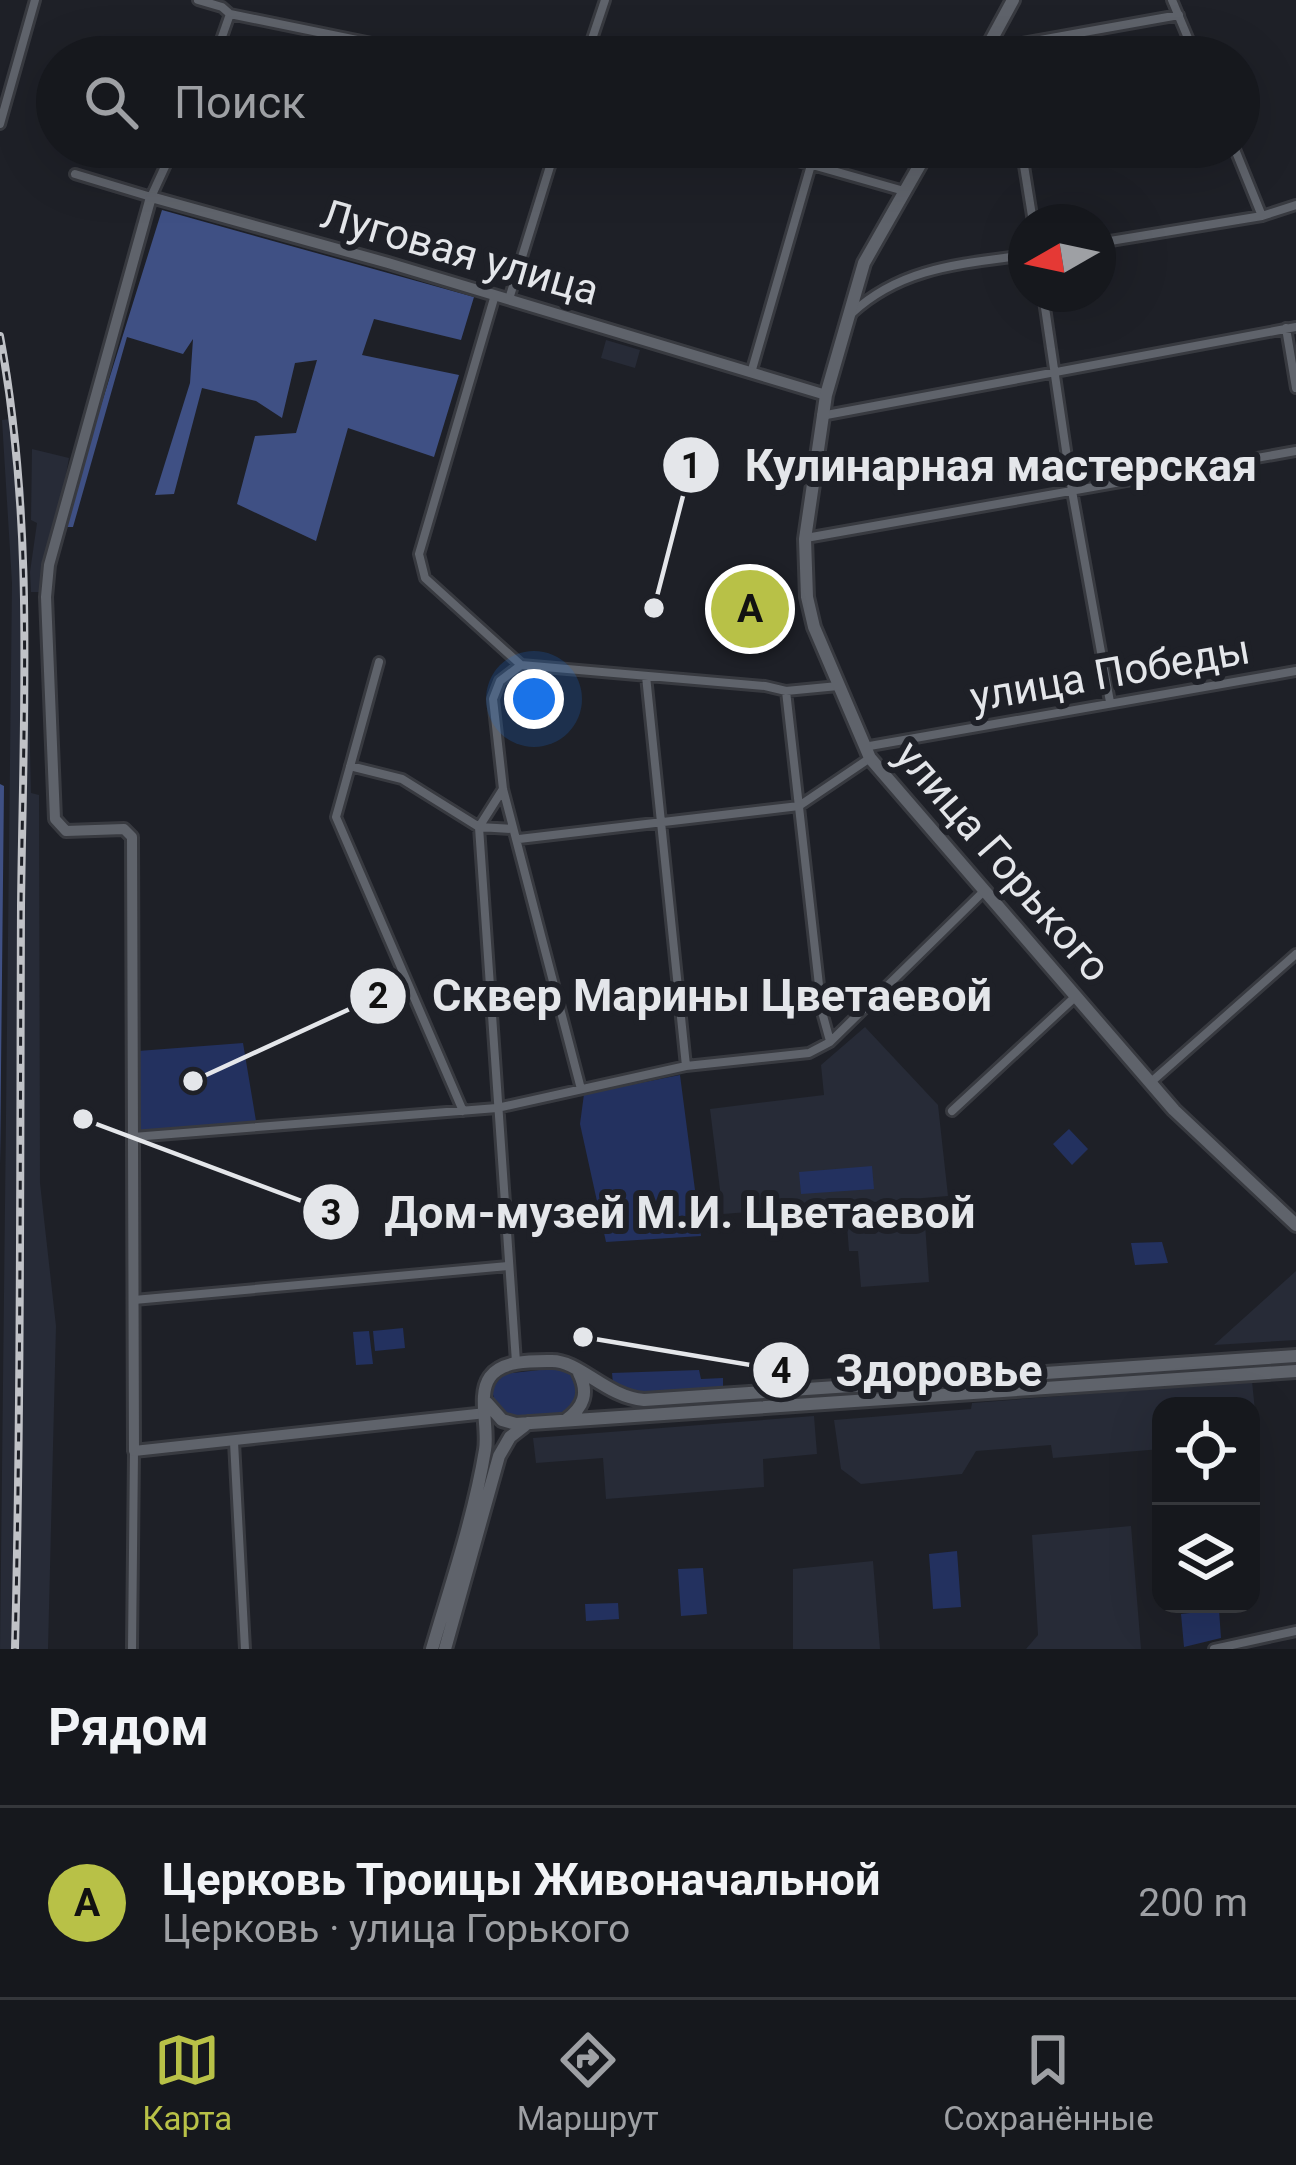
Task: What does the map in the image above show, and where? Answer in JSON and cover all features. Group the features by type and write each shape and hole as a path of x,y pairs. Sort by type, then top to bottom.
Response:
{"main road":[{"path":"995,36 1013,0"},
{"name":"улица Горького","path":"918,168 864,263 821,416 805,538 807,597 838,686 866,753 983,892 1150,1083 1296,1226"},
{"path":"432,1649 481,1472 485,1388 492,1374 516,1363 561,1361 611,1392 644,1400 1296,1356"},
{"path":"486,1408 502,1420 529,1423 1296,1371"},
{"path":"566,1420 585,1396 578,1372"},
{"path":"445,1649 499,1456 515,1431 529,1423"}],"street":[{"path":"0,124 35,0"},
{"path":"198,0 350,36"},
{"path":"593,36 605,0"},
{"path":"1172,0 1188,36"},
{"path":"1081,36 1179,15"},
{"path":"132,1649 132,837 124,829 66,831 56,819 46,597 50,565 151,197 164,168"},
{"path":"548,168 419,554 425,578 521,665 786,691 838,686"},
{"path":"751,373 811,168"},
{"path":"823,168 904,191"},
{"path":"1024,168 1030,204"},
{"path":"1243,168 1262,216"},
{"name":"Луговая улица","path":"75,174 826,395"},
{"path":"1116,240 1262,216 1296,205"},
{"path":"846,319 875,292 929,269 1008,258"},
{"path":"1045,312 1110,703"},
{"path":"821,416 1291,327 1296,388"},
{"path":"805,538 1296,452"},
{"path":"380,662 337,817 464,1111"},
{"path":"521,665 500,682 493,698 502,789 519,839 581,1089"},
{"name":"улица Победы","path":"866,753 1296,670"},
{"path":"646,676 686,1066"},
{"path":"786,691 822,1012 830,1042"},
{"path":"519,839 800,806 866,753"},
{"path":"350,766 402,779 479,827 512,829"},
{"path":"502,789 479,827 516,1363"},
{"path":"132,1137 497,1108 686,1066 809,1053 830,1042 983,892"},
{"path":"1150,1083 1296,954"},
{"path":"952,1111 1076,996"},
{"path":"134,1300 508,1266"},
{"path":"134,1451 486,1408"},
{"path":"234,1442 244,1649"},
{"path":"1214,1649 1296,1631"}],"shaded area":[{"path":"162,210 474,297 461,340 374,319 362,355 459,375 434,457 348,428 316,541 237,504 255,436 296,433 317,360 295,363 282,418 256,401 202,388 174,494 155,495 190,383 193,339 183,354 127,337 73,527 63,527"},
{"path":"606,340 640,350 635,368 601,358"},
{"path":"10,419 16,487 24,487 31,793 39,795 40,1183 56,1326 48,1649 0,1649 12,583 2,420"},
{"path":"32,449 69,458 45,592 31,592 37,523 31,520"},
{"path":"0,784 4,786 0,1165"},
{"path":"865,1027 938,1105 948,1196 723,1214 710,1109 824,1095 821,1065"},
{"path":"243,1043 256,1121 138,1131 138,1051"},
{"path":"680,1075 701,1236 606,1242 580,1124 584,1094"},
{"path":"1069,1129 1088,1149 1072,1165 1053,1144"},
{"path":"872,1166 874,1189 801,1194 799,1172"},
{"path":"924,1208 929,1282 861,1287 858,1251 849,1251 846,1213"},
{"path":"1162,1242 1168,1263 1135,1265 1131,1243"},
{"path":"1296,1271 1296,1340 1214,1345"},
{"path":"403,1328 405,1348 375,1351 373,1331"},
{"path":"369,1331 373,1364 356,1365 353,1332"},
{"path":"557,1368 571,1374 578,1386 578,1397 566,1411 520,1417 495,1401 492,1389 503,1374"},
{"path":"699,1370 701,1379 723,1378 723,1387 645,1393 613,1384 612,1373"},
{"path":"1252,1381 1254,1397 1152,1397 1152,1450 1053,1458 1051,1445 976,1451 962,1474 861,1484 841,1469 834,1420 971,1409 972,1403"},
{"path":"814,1416 817,1454 763,1459 764,1487 606,1499 603,1458 536,1463 533,1438"},
{"path":"1131,1526 1141,1649 1026,1649 1038,1635 1032,1535"},
{"path":"957,1551 961,1607 933,1609 929,1554"},
{"path":"873,1561 880,1649 793,1649 793,1569"},
{"path":"703,1568 707,1614 681,1616 678,1569"},
{"path":"618,1603 619,1619 586,1621 585,1604"},
{"path":"1219,1613 1221,1638 1184,1647 1181,1614"}],"railway":[{"path":"0,336 18,477 24,620 15,1649"}],"place":[{"name":"Кулинарная мастерская","path":"654,608"},
{"name":"Церковь Троицы Живоначальной","path":"750,609"},
{"name":"Сквер Марины Цветаевой","path":"193,1081"},
{"name":"Дом-музей М.И. Цветаевой","path":"83,1119"},
{"name":"Здоровье","path":"583,1337"}]}
